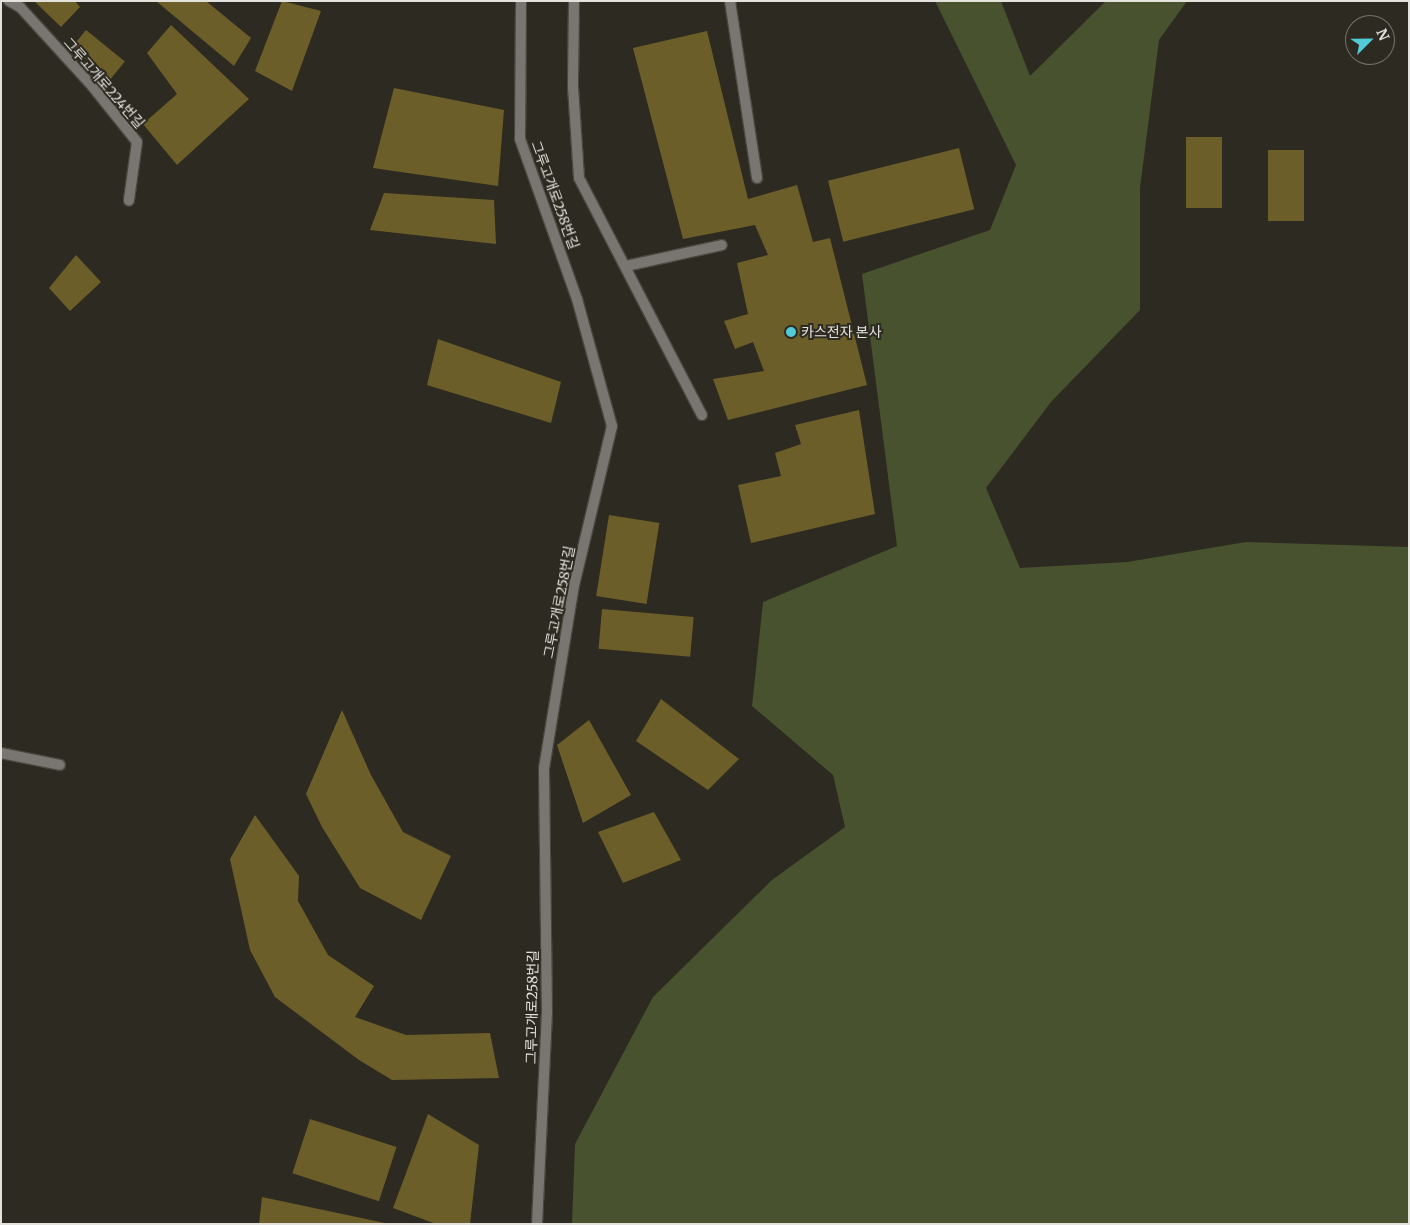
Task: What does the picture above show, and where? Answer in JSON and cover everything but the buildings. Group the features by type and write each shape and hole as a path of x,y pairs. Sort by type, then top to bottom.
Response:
{"street":[{"name":"그루고개로224번길","path":"9,1 20,7 93,87 137,142 129,200"},
{"name":"그루고개로258번길","path":"521,1 520,139 577,299 612,426 574,586 544,768 548,1012 537,1224"},
{"path":"730,1 757,178"},
{"path":"576,2 572,87 579,178 702,415"},
{"path":"626,266 722,245"},
{"path":"1,753 60,765"}],"green space":[{"path":"935,1 1001,1 1030,76 1106,1 1187,1 1159,40 1140,188 1140,310 1051,402 986,488 1020,568 1127,562 1246,542 1409,547 1409,1224 572,1224 575,1144 653,997 772,880 845,827 833,775 752,706 763,602 897,546 862,274 990,230 1016,165"}],"place":[{"name":"카스전자 본사","path":"791,332"}]}
